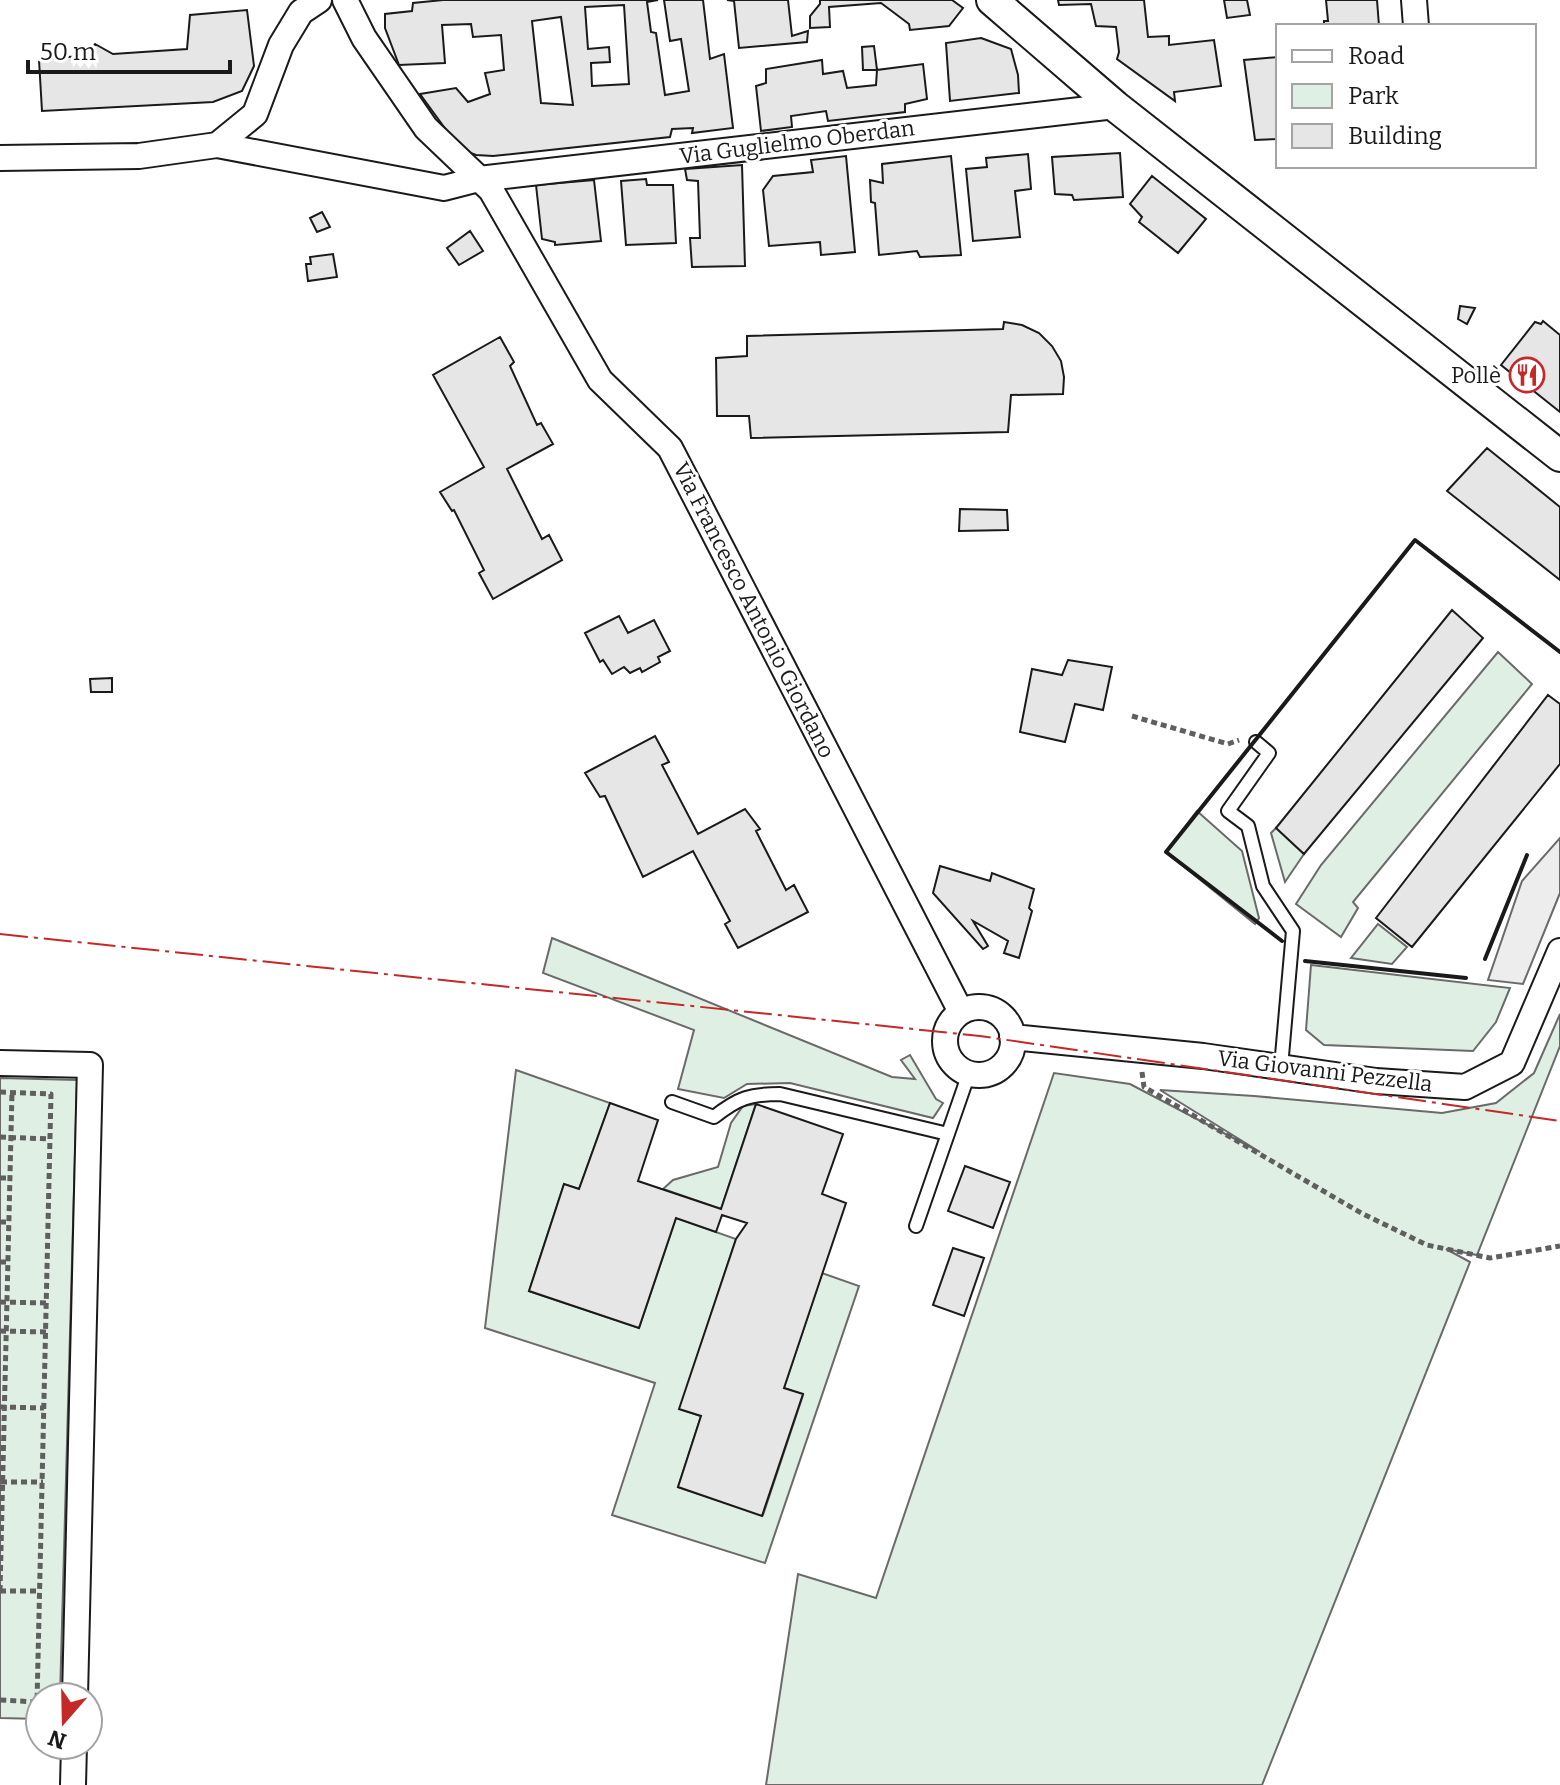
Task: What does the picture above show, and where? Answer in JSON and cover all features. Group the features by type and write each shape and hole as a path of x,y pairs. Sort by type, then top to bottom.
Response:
{"street":[{"path":"273,154 258,143 252,131 255,114 281,45 301,12 319,0"},
{"name":"Via Francesco Antonio Giordano","path":"345,0 364,38 426,128 491,190 600,380 670,448 961,1012"},
{"path":"992,0 1115,106 1560,456"},
{"path":"1414,0 1416,24"},
{"name":"Via Guglielmo Oberdan","path":"217,145 444,188 479,179 1115,106"},
{"path":"0,158 139,156 217,145 255,114"},
{"name":"Via Giovanni Pezzella","path":"1012,1037 1142,1050 1376,1081 1465,1087 1512,1063 1560,951"},
{"path":"982,1007 1003,1017 1012,1037 1012,1048 1000,1067 991,1073 969,1073 951,1061 945,1040 952,1020 961,1012 982,1007"},
{"path":"0,1063 90,1065 75,1681"},
{"path":"73,1785 74,1761"}],"lane":[{"path":"1256,742 1269,753 1228,811 1248,826 1263,886 1293,931 1281,1067"},
{"path":"916,1226 969,1073"},
{"path":"672,1102 714,1117 732,1103 754,1094 780,1094 948,1134"}],"path":[{"path":"1132,716 1228,744 1243,739 1256,742"},
{"path":"1142,1050 1144,1087 1363,1214 1427,1245 1490,1258 1560,1246"},
{"path":"0,1092 51,1094 37,1702 0,1700"},
{"path":"12,1092 3,1331 0,1591 40,1591"},
{"path":"0,1137 50,1139"},
{"path":"0,1178 10,1178"},
{"path":"0,1222 9,1222"},
{"path":"0,1262 8,1262"},
{"path":"4,1302 46,1303"},
{"path":"3,1331 46,1332"},
{"path":"2,1407 44,1408"},
{"path":"1,1482 43,1482"}],"green space":[{"path":"1498,652 1532,684 1353,902 1358,908 1341,937 1296,904 1321,865"},
{"path":"1197,811 1242,851 1259,918 1255,924 1166,852"},
{"path":"1276,828 1304,854 1285,882 1271,833"},
{"path":"1378,924 1407,947 1392,964 1351,958"},
{"path":"552,938 892,1077 915,1079 901,1060 910,1055 936,1099 943,1103 933,1118 790,1083 747,1084 724,1098 678,1089 694,1030 543,973"},
{"path":"1311,965 1510,988 1496,1022 1473,1051 1324,1045 1306,1030"},
{"path":"1560,1014 1560,1046 1477,1255 1446,1249 1470,1262 1262,1785 766,1785 798,1574 876,1598 1054,1073 1130,1084 1260,1152 1160,1090 1442,1113 1496,1103 1534,1073"},
{"path":"516,1070 610,1103 579,1189 564,1184 529,1291 639,1328 676,1218 736,1239 680,1409 701,1416 678,1487 763,1515 803,1395 784,1388 822,1273 859,1286 765,1563 612,1515 655,1383 485,1328"},
{"path":"0,1078 77,1080 60,1681 24,1681 24,1719 0,1718"},
{"path":"756,1104 721,1209 663,1189 673,1180 718,1167 731,1123 743,1106"}],"shaded area":[{"path":"1560,838 1560,893 1523,984 1488,980 1522,881"}],"building":[{"path":"443,0 658,0 647,2 651,32 656,33 665,95 689,91 681,39 670,41 664,0 703,0 710,59 724,54 733,128 692,133 693,128 672,129 670,137 493,156 476,155 460,149 420,94 456,88 468,102 490,94 485,73 504,70 501,35 473,37 471,24 442,25 445,63 399,65 385,28 385,14 412,11 413,3","holes":["624,5 629,84 592,86 591,63 610,62 609,47 588,49 585,7","561,17 573,105 541,103 532,21"]},
{"path":"727,0 788,0 792,36 808,31 807,42 739,48 734,1"},
{"path":"820,0 952,0 963,8 949,26 910,30 909,24 881,3 829,7 830,27 810,28 810,16"},
{"path":"1058,0 1144,0 1148,37 1169,36 1169,45 1214,40 1221,86 1174,92 1175,101 1117,59 1116,27 1096,26 1091,4 1059,5"},
{"path":"1224,0 1247,0 1250,15 1227,18"},
{"path":"1326,0 1377,0 1379,24 1324,24 1328,21"},
{"path":"247,10 254,66 242,91 213,102 42,111 39,60 88,55 95,44 113,54 187,49 190,15"},
{"path":"981,38 1011,49 1019,93 950,101 946,43"},
{"path":"874,46 877,70 863,70 862,47"},
{"path":"1276,57 1276,139 1255,140 1244,60"},
{"path":"822,60 823,74 843,71 847,88 876,85 877,70 923,64 927,99 905,104 905,112 828,121 826,111 791,116 792,127 761,131 756,86 766,83 766,69"},
{"path":"1120,153 1123,197 1074,200 1072,195 1055,194 1052,157"},
{"path":"1028,154 1031,189 1015,191 1020,237 973,241 966,169 987,167 986,158"},
{"path":"846,156 855,252 821,255 820,242 769,246 763,190 773,176 813,172 811,160"},
{"path":"951,156 961,255 920,257 917,251 879,255 870,180 883,183 882,164"},
{"path":"742,165 745,266 692,267 690,238 700,238 698,181 687,180 685,169"},
{"path":"1152,176 1206,219 1178,253 1139,222 1142,217 1130,204"},
{"path":"646,179 647,185 673,185 676,243 626,245 621,181"},
{"path":"594,180 601,241 555,245 555,242 542,239 536,185"},
{"path":"322,212 330,227 317,232 310,218"},
{"path":"470,231 483,251 459,265 447,248"},
{"path":"333,254 337,277 308,281 306,264 311,264 310,257"},
{"path":"1460,306 1475,308 1467,324 1458,319"},
{"path":"1543,321 1560,335 1560,412 1501,365 1535,322 1541,324"},
{"path":"1004,322 1022,325 1039,333 1061,361 1064,377 1063,394 1011,395 1008,432 751,438 749,416 717,416 716,358 747,356 747,336 1003,329"},
{"path":"500,337 514,362 510,366 537,425 541,423 553,444 507,469 542,539 549,535 562,560 493,599 479,573 484,570 454,510 440,492 484,467 433,375"},
{"path":"1487,448 1560,507 1560,580 1447,491"},
{"path":"960,509 1007,510 1008,530 959,531"},
{"path":"1452,610 1483,638 1304,854 1276,828"},
{"path":"619,616 628,633 654,620 670,651 658,657 660,662 642,672 640,668 630,673 624,667 612,674 603,660 600,662 585,633"},
{"path":"1068,660 1112,667 1103,710 1075,704 1065,742 1020,732 1032,669 1062,675"},
{"path":"112,678 112,692 91,692 90,679"},
{"path":"1548,695 1560,704 1560,764 1412,947 1376,918"},
{"path":"655,736 669,762 662,765 698,834 745,809 760,829 756,831 786,890 794,885 808,912 738,948 725,924 730,921 693,851 643,877 605,796 600,797 585,773"},
{"path":"940,866 990,881 992,873 1034,889 1029,908 1032,911 1019,958 1004,953 1008,941 973,921 988,946 983,949 933,893"},
{"path":"610,1103 658,1120 638,1181 721,1209 756,1104 843,1134 822,1194 846,1203 784,1388 803,1394 762,1516 678,1487 701,1416 679,1409 736,1239 747,1223 722,1215 716,1232 676,1218 639,1328 529,1291 564,1184 579,1189"},
{"path":"965,1166 1010,1182 993,1228 948,1211"},
{"path":"953,1248 984,1258 964,1316 933,1305"}],"wall":[{"path":"1282,941 1166,852 1415,540 1560,652"},
{"path":"1485,959 1527,855"},
{"path":"1305,961 1466,978"}],"power":[{"path":"0,934 980,1036 1560,1121"}],"place":[{"name":"Pollè","path":"1527,375"}]}
